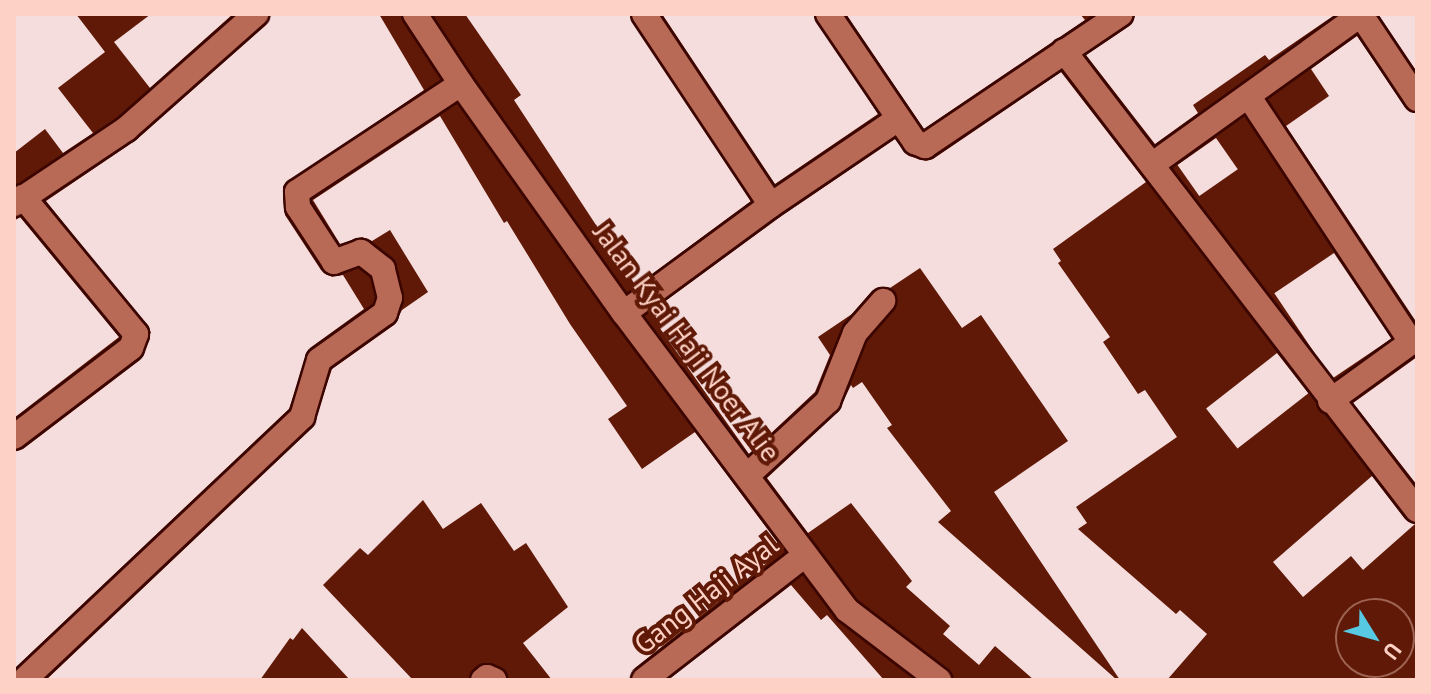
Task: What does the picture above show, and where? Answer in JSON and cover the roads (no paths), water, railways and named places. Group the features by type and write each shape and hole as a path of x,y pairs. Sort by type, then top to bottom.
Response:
{"street":[{"path":"14,437 131,348 136,334 18,200 126,129 256,14"},
{"name":"Jalan Kyai Haji Noer Alie","path":"415,14 461,84 624,313 749,474 847,610 939,680"},
{"path":"644,14 771,205"},
{"path":"828,14 898,119 915,142 925,146 1121,14"},
{"path":"1153,164 1362,14 1417,99"},
{"path":"1064,51 1153,164 1330,401 1416,508"},
{"path":"24,680 302,417 319,360 385,313 390,298 383,269 361,252 334,262 298,207 297,192 461,84"},
{"path":"1249,97 1414,340 1330,401"},
{"path":"624,313 771,205 898,119"},
{"path":"749,474 828,401 855,333 883,301"},
{"name":"Gang Haji Ayal","path":"644,680 805,555"},
{"path":"483,680 487,677 494,680"}]}
